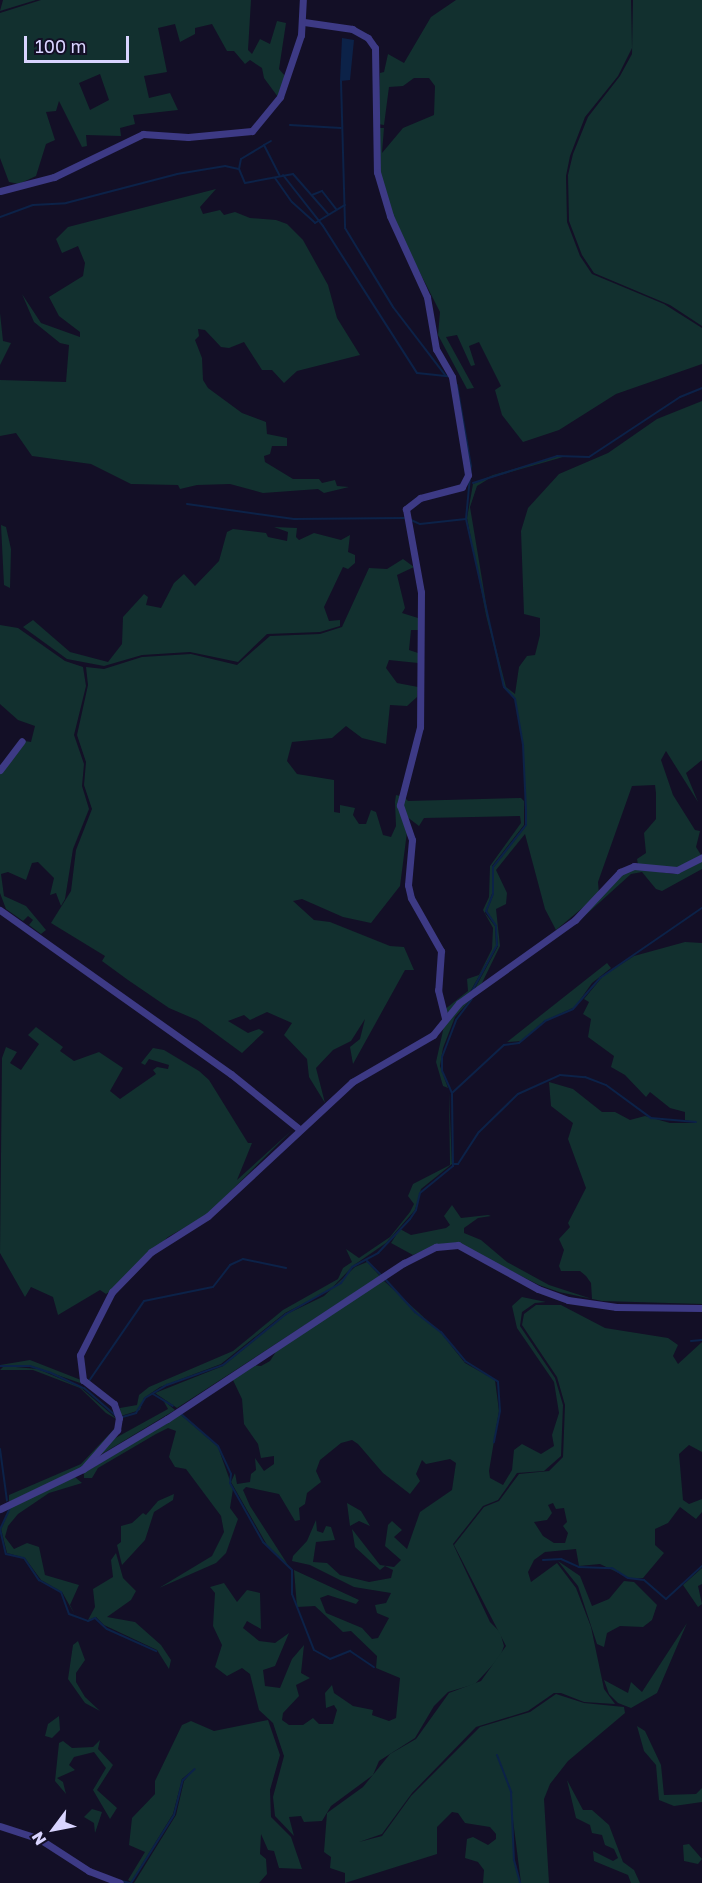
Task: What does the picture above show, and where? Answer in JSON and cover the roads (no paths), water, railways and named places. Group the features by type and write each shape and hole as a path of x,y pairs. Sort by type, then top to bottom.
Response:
{"street":[{"path":"0,190 54,177 143,134 189,137 252,131 280,97 304,22 303,0"},
{"path":"304,22 352,29 368,38 375,48 377,172 390,216 427,297 436,349 452,377 468,475 462,487 420,498 406,509 421,592 420,727 400,806 412,840 408,885 411,898 441,951 438,990 445,1018"},
{"path":"0,770 22,741"},
{"path":"83,1469 119,1424 114,1404 83,1380 79,1364 85,1342 112,1292 159,1245 208,1216 298,1128 363,1074 433,1035 459,1003 585,912 628,867 676,870 702,857"},
{"path":"0,910 231,1074 298,1128"},
{"path":"0,1509 83,1469 167,1419 404,1263 436,1247 458,1245 538,1289 568,1300 616,1307 702,1308"},
{"path":"0,1826 38,1838 89,1871 120,1883"}],"water":[{"path":"342,38 354,40 350,80 340,81"}],"waterway":[{"path":"341,81 345,228 393,307 446,376"},
{"path":"290,125 341,128"},
{"path":"264,145 271,141"},
{"path":"239,169 241,159 264,145 279,175"},
{"path":"0,217 33,205 66,203 177,174 225,166 239,169 245,183 293,174 328,214"},
{"path":"283,175 323,226 417,373 448,376"},
{"path":"275,178 292,202 315,223 345,205"},
{"path":"312,195 322,191 336,209"},
{"path":"457,385 471,466 466,519 504,687 515,699 523,745 526,810 526,825 493,867 493,894 486,911 496,926 497,945 472,991"},
{"path":"473,483 557,456 589,457 680,397 702,388"},
{"path":"187,504 294,519 404,518"},
{"path":"411,520 420,524 466,519"},
{"path":"452,1093 504,1045 519,1043 545,1021 573,1009 600,978 702,908"},
{"path":"119,1418 136,1413 145,1398 167,1385 223,1365 286,1314 341,1283 352,1267 378,1253 410,1219 416,1210 420,1193 453,1166 452,1093 442,1071 442,1057 456,1020 472,999"},
{"path":"453,1164 458,1164 479,1132 518,1094 560,1075 585,1077 606,1085 651,1118 696,1122"},
{"path":"89,1381 144,1301 213,1287 230,1265 243,1259 286,1268"},
{"path":"367,1261 381,1275"},
{"path":"385,1279 415,1312 441,1332 465,1361 498,1382 500,1411 494,1442"},
{"path":"691,1341 702,1340"},
{"path":"0,1366 30,1366 49,1372 84,1388 115,1415"},
{"path":"153,1394 173,1406"},
{"path":"180,1413 218,1446 231,1474 230,1483 263,1542 292,1570 292,1594 314,1650 330,1659 350,1651 374,1667"},
{"path":"0,1449 7,1501"},
{"path":"10,1508 0,1529 6,1554 24,1558 39,1580 61,1592 69,1614 88,1621 95,1618 107,1629 156,1651"},
{"path":"543,1560 561,1559 579,1567 612,1568 628,1578 644,1580 666,1599 702,1566"},
{"path":"497,1755 511,1792 514,1860 520,1883"},
{"path":"131,1883 174,1815 183,1780 195,1769"},
{"path":"121,1881 130,1883"}]}
